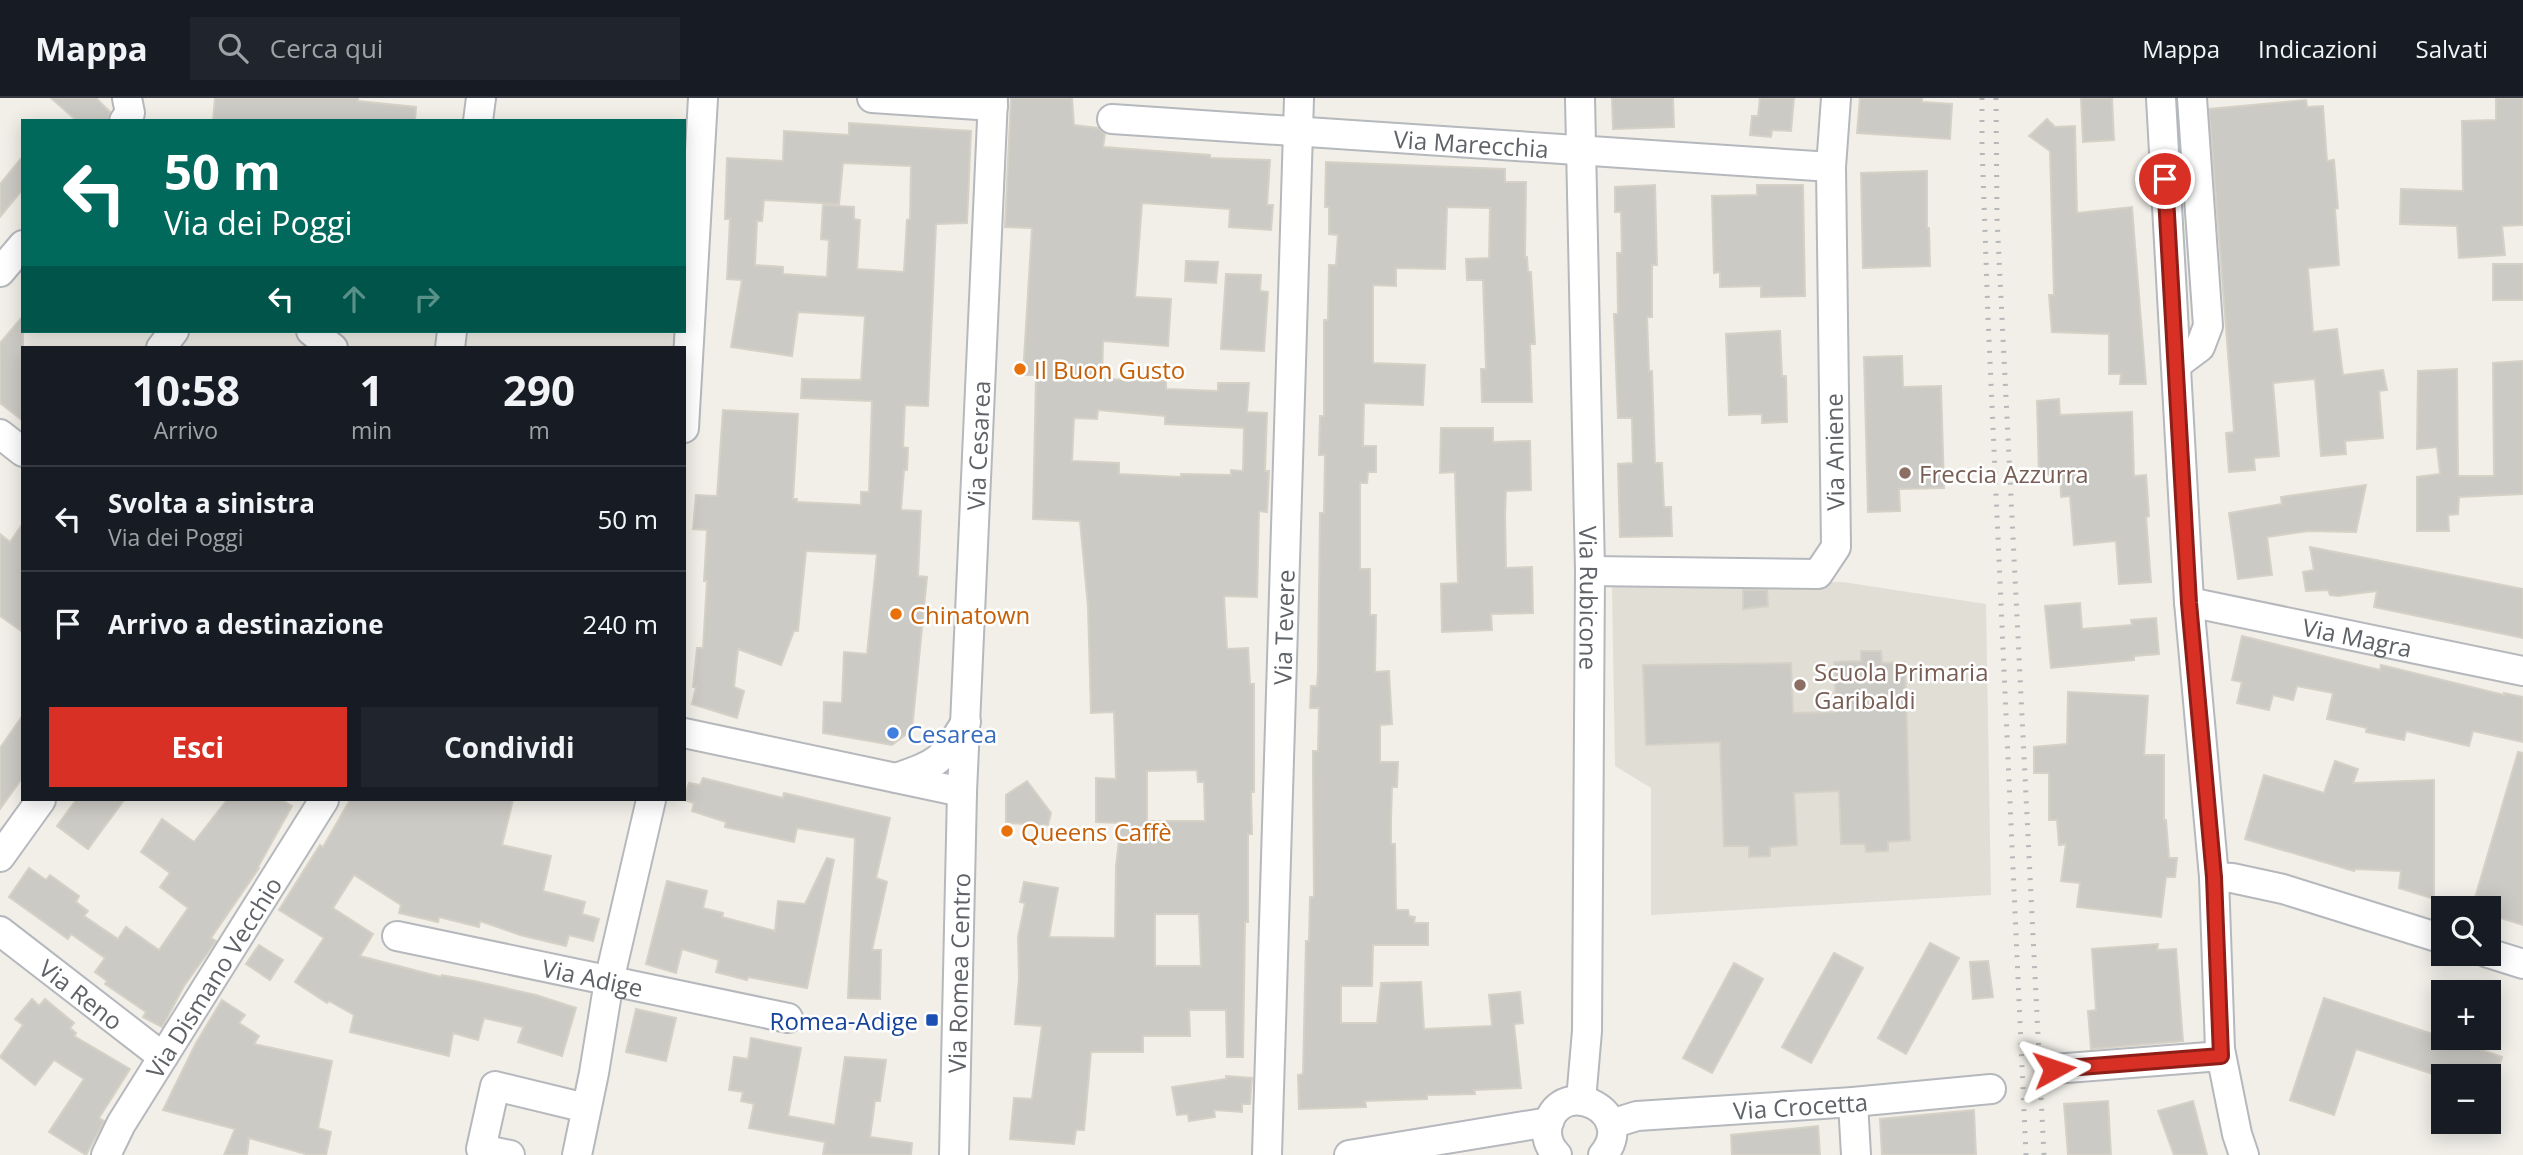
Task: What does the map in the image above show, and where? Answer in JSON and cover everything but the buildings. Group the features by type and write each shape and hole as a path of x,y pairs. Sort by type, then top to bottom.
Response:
{"street":[{"path":"126,119 130,113 127,98"},
{"path":"478,119 481,98"},
{"path":"686,393 703,98"},
{"path":"872,98 993,102"},
{"name":"Via Tevere","path":"1267,1155 1299,98"},
{"name":"Via Rubicone","path":"1580,98 1590,571 1587,1031 1581,1100"},
{"name":"Via Aniene","path":"1590,571 1818,574 1836,547 1831,167 1836,98"},
{"path":"2161,98 2189,603 2214,877 2221,1056 2245,1155"},
{"path":"2176,365 2200,347 2208,326 2192,98"},
{"name":"Via Cesarea","path":"962,792 993,102"},
{"name":"Via Marecchia","path":"1112,119 1831,167"},
{"path":"0,272 21,247"},
{"path":"314,333 330,346"},
{"path":"0,434 21,450"},
{"name":"Via Magra","path":"2189,603 2523,671"},
{"path":"895,778 938,760 948,750 966,722"},
{"path":"686,733 962,792"},
{"name":"Via Romea Centro","path":"954,1155 962,792"},
{"path":"0,857 40,801"},
{"name":"Via Dismano Vecchio","path":"106,1155 121,1124 323,801"},
{"path":"576,1155 594,1073 609,981 651,801"},
{"path":"2214,877 2283,889 2431,935"},
{"name":"Via Reno","path":"0,931 163,1057"},
{"name":"Via Adige","path":"397,936 788,1018"},
{"path":"2501,957 2523,964"},
{"path":"2054,1069 2221,1056"},
{"path":"510,1155 481,1149 495,1086 586,1108"},
{"name":"Via Crocetta","path":"1611,1124 1637,1116 1991,1090"},
{"path":"1552,1153 1548,1141 1549,1122 1561,1105 1581,1100 1600,1107 1611,1124 1611,1142 1603,1155"},
{"path":"1853,1102 1856,1155"},
{"path":"1349,1155 1549,1122"}],"shaded area":[{"name":"Scuola Primaria Garibaldi","path":"1843,582 1986,604 1991,895 1651,915 1651,788 1615,766 1612,586"}],"railway":[{"path":"1982,98 1988,317 2026,1155"},
{"path":"1996,98 1997,218 2044,1155"}],"place":[{"name":"Il Buon Gusto","path":"1020,369"},
{"name":"Freccia Azzurra","path":"1905,473"},
{"name":"Chinatown","path":"896,614"},
{"name":"Scuola Primaria Garibaldi","path":"1800,685"},
{"name":"Cesarea","path":"893,733"},
{"name":"Queens Caffè","path":"1007,831"},
{"name":"Romea-Adige","path":"932,1020"}],"route":[{"path":"2054,1069 2221,1056 2214,877 2189,603 2165,179"}]}
